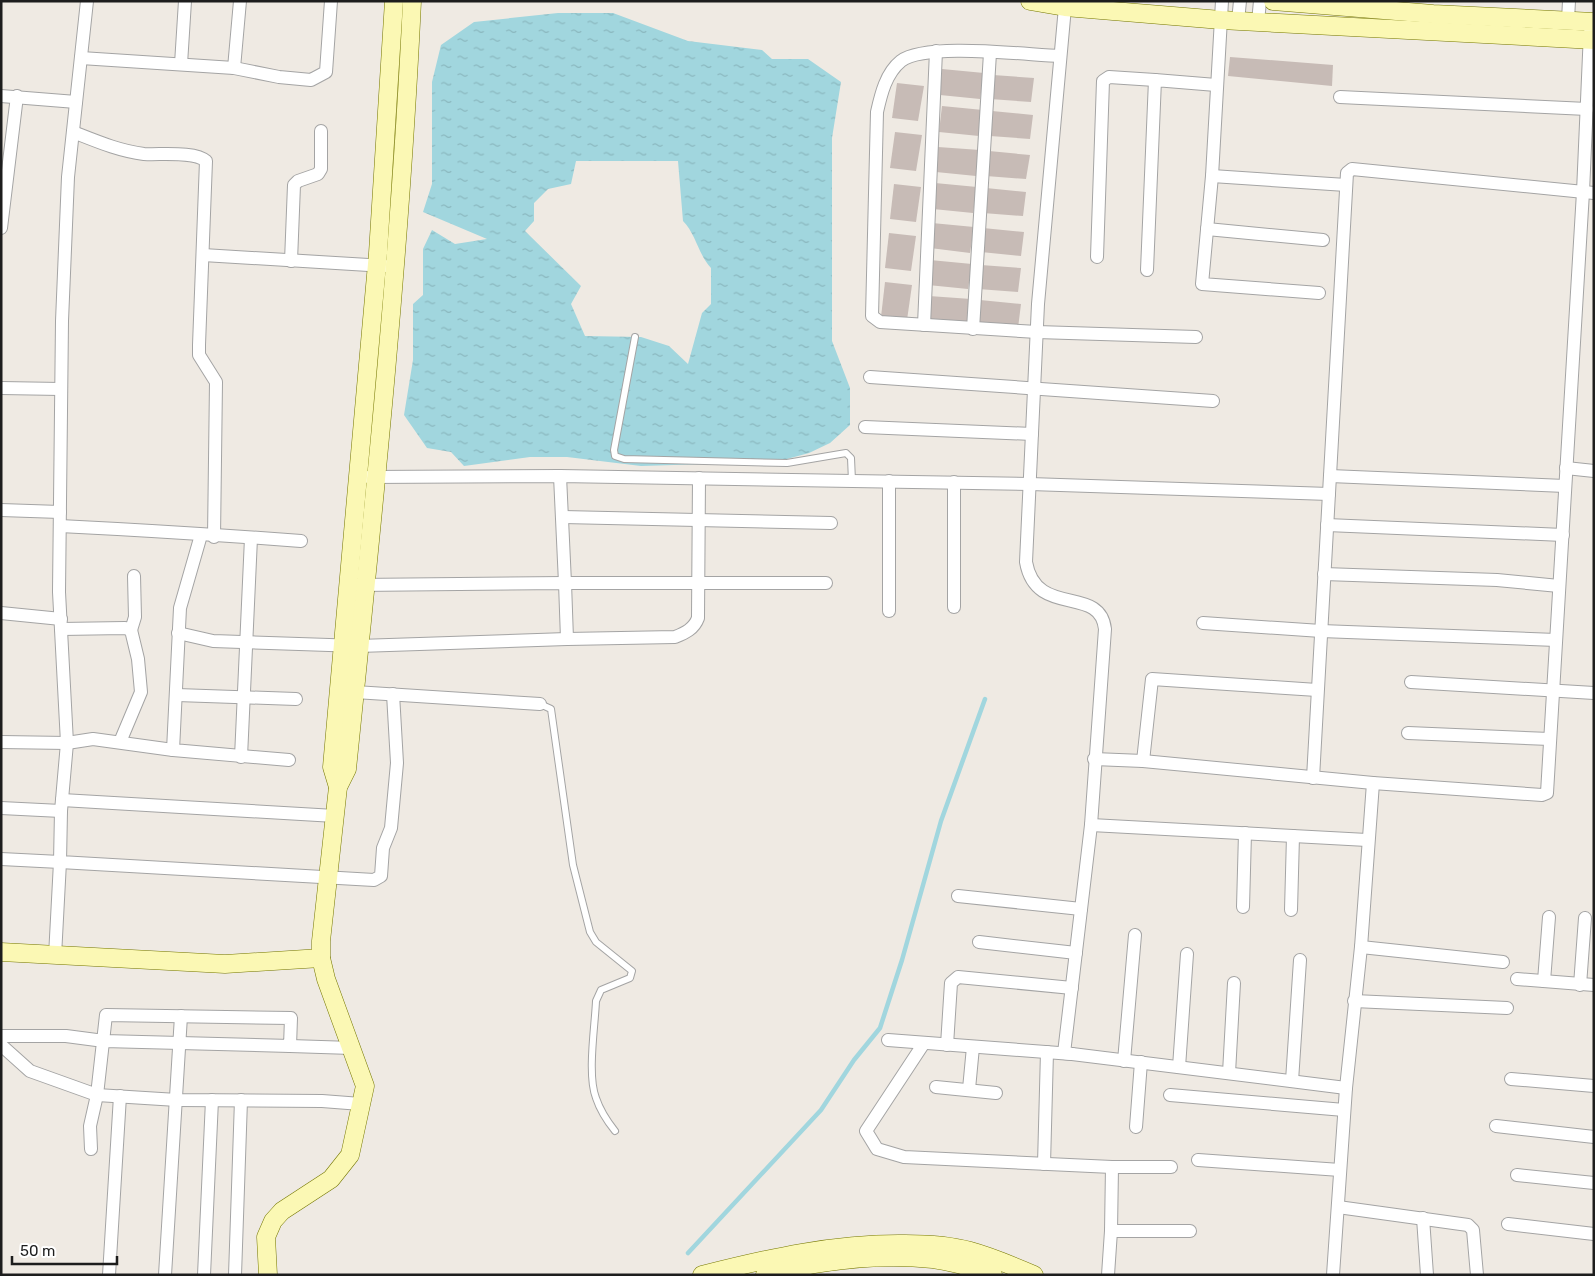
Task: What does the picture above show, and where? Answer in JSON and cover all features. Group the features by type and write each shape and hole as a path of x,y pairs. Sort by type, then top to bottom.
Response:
{"street":[{"path":"55,956 61,805 68,743 61,624 61,389 68,177 86,1"},
{"path":"182,64 185,1"},
{"path":"234,68 240,1"},
{"path":"81,58 234,68 279,77 311,80 320,77 326,72 331,1"},
{"path":"268,1275 266,1237 273,1221 282,1211 331,1179 350,1155 365,1086 320,958 338,787 346,769 354,692 348,585 377,266 394,1"},
{"path":"338,787 332,767 351,645 366,586 377,477 406,135 412,1"},
{"path":"1030,1 1065,7 1229,21 1592,40"},
{"path":"1222,1 1229,21"},
{"path":"1240,1 1229,21 1216,85 1212,176 1202,284 1319,293"},
{"path":"1258,22 1260,1"},
{"path":"1094,759 1144,761 1373,783 1545,795 1547,793 1566,468 1589,193 1590,128 1587,109 1592,22 1433,14 1273,1"},
{"path":"1568,20 1569,1"},
{"path":"1065,7 1037,332 1026,562 1031,577 1046,594 1053,598 1086,604 1101,616 1104,622 1091,825 1064,1053 1346,1088"},
{"path":"1060,56 936,51 916,54 902,61 892,72 881,92 876,112 872,316 880,322 972,329 1196,337"},
{"path":"924,325 936,51"},
{"path":"972,329 990,53"},
{"path":"1097,257 1103,81 1109,77 1216,85"},
{"path":"1147,270 1155,80"},
{"path":"1,96 76,102"},
{"path":"1,228 17,96"},
{"path":"1340,97 1587,109"},
{"path":"291,261 294,185 298,181 318,174 320,169 321,131"},
{"path":"73,132 142,154 198,156 206,161 199,355 216,382 216,397 208,536 180,608 173,750"},
{"path":"1313,778 1347,173 1352,169 1589,193"},
{"path":"1212,176 1346,185"},
{"path":"1207,229 1323,240"},
{"path":"203,256 396,266"},
{"path":"870,377 1034,390 1213,401"},
{"path":"1,388 61,389"},
{"path":"866,427 1032,434"},
{"path":"1566,468 1594,471"},
{"path":"358,476 560,476 954,482 1329,494"},
{"path":"560,476 567,639"},
{"path":"1330,476 1565,486"},
{"path":"178,633 213,641 351,645 663,638 682,634 696,624 698,618 697,520 699,478"},
{"path":"889,481 889,612"},
{"path":"954,482 954,607"},
{"path":"1,510 60,512"},
{"path":"563,517 831,522"},
{"path":"1327,525 1563,535"},
{"path":"60,526 129,528 208,536 301,541"},
{"path":"242,757 251,538"},
{"path":"1324,574 1497,580 1559,586"},
{"path":"120,742 141,692 138,659 131,630 135,617 134,576"},
{"path":"348,585 698,582 826,583"},
{"path":"1,613 61,624 131,630"},
{"path":"1203,623 1321,631 1556,640"},
{"path":"1144,761 1152,679 1317,690"},
{"path":"1411,682 1594,693"},
{"path":"354,692 540,704"},
{"path":"1,859 374,880 381,876 382,854 391,828 397,763 393,694"},
{"path":"177,695 296,699"},
{"path":"1408,734 1550,739"},
{"path":"1,742 68,743 93,739 173,750 289,760"},
{"path":"1333,1275 1344,1110 1361,947 1367,840 1373,783"},
{"path":"1,808 61,805 335,816"},
{"path":"1091,825 1367,840"},
{"path":"1243,907 1245,833"},
{"path":"1291,910 1293,836"},
{"path":"958,896 1081,909"},
{"path":"1544,982 1549,917"},
{"path":"1580,985 1585,918"},
{"path":"1124,1061 1135,935"},
{"path":"979,942 1076,953"},
{"path":"1361,947 1503,962"},
{"path":"1,952 225,964 320,958"},
{"path":"1179,1067 1187,954"},
{"path":"1292,1081 1300,960"},
{"path":"947,1045 951,983 953,979 958,977 1072,988"},
{"path":"1517,979 1594,986"},
{"path":"1230,1073 1234,983"},
{"path":"1354,1001 1507,1008"},
{"path":"91,1149 90,1126 97,1095 106,1015 291,1018 290,1046"},
{"path":"165,1275 181,1016"},
{"path":"1,1036 66,1036 104,1041 352,1048"},
{"path":"888,1040 1072,1054"},
{"path":"924,1043 866,1131 877,1149 904,1158 1044,1164 1171,1166"},
{"path":"1,1045 30,1071 97,1095 177,1100 361,1104"},
{"path":"969,1090 973,1047"},
{"path":"1044,1164 1047,1052"},
{"path":"1136,1127 1141,1062"},
{"path":"1511,1078 1594,1086"},
{"path":"936,1087 996,1093"},
{"path":"1170,1095 1344,1110"},
{"path":"109,1275 120,1096"},
{"path":"204,1275 212,1100"},
{"path":"235,1275 241,1100"},
{"path":"1496,1126 1594,1137"},
{"path":"1198,1160 1340,1170"},
{"path":"1108,1275 1112,1166"},
{"path":"1517,1175 1594,1183"},
{"path":"1338,1207 1471,1226 1477,1275"},
{"path":"1423,1218 1427,1275"},
{"path":"1508,1224 1594,1234"},
{"path":"1111,1231 1190,1231"},
{"path":"702,1275 772,1257 811,1250 854,1245 894,1244 931,1244 968,1250 1034,1275"},
{"path":"765,1275 815,1264 892,1258 933,1259 993,1275"}],"lane":[{"path":"635,337 614,450 615,456 624,459 787,463 846,453 851,458 852,481"},
{"path":"540,704 551,709 573,865 590,932 596,942 632,971 630,978 601,990 596,1001 592,1080 595,1096 604,1116 615,1131"}],"water":[{"path":"558,13 613,13 688,41 762,50 772,59 808,59 841,82 832,138 832,341 850,388 850,425 830,443 809,453 776,462 641,466 567,457 530,457 464,466 451,452 427,448 404,415 413,360 413,304 423,295 423,249 432,230 455,244 487,239 423,212 432,184 432,82 441,45 474,22","holes":["576,161 678,161 683,221 711,268 711,304 702,313 688,364 669,346 641,337 585,336 571,304 581,286 525,231 534,221 534,203 548,189 571,184"]}],"building":[{"path":"1230,57 1333,65 1332,86 1228,76"},
{"path":"942,69 984,73 980,99 940,95"},
{"path":"993,75 1034,78 1031,102 990,99"},
{"path":"897,83 924,86 918,121 892,118"},
{"path":"942,106 983,110 979,136 939,132"},
{"path":"992,111 1033,115 1030,139 990,136"},
{"path":"895,132 922,135 916,171 890,168"},
{"path":"938,147 980,150 976,176 936,172"},
{"path":"989,151 1030,155 1026,179 986,176"},
{"path":"935,183 977,187 973,213 933,209"},
{"path":"894,184 921,187 916,222 890,219"},
{"path":"986,188 1026,192 1023,216 983,213"},
{"path":"932,223 974,227 970,253 930,248"},
{"path":"983,228 1024,232 1021,256 981,252"},
{"path":"889,233 916,236 911,271 885,268"},
{"path":"930,260 972,264 968,289 928,285"},
{"path":"981,265 1021,268 1018,292 978,289"},
{"path":"885,282 912,285 907,320 881,317"},
{"path":"929,296 971,299 967,325 927,321"},
{"path":"980,300 1021,304 1018,328 978,325"}],"waterway":[{"path":"688,1253 821,1110 854,1060 880,1028 902,960 941,821 985,699"}]}
